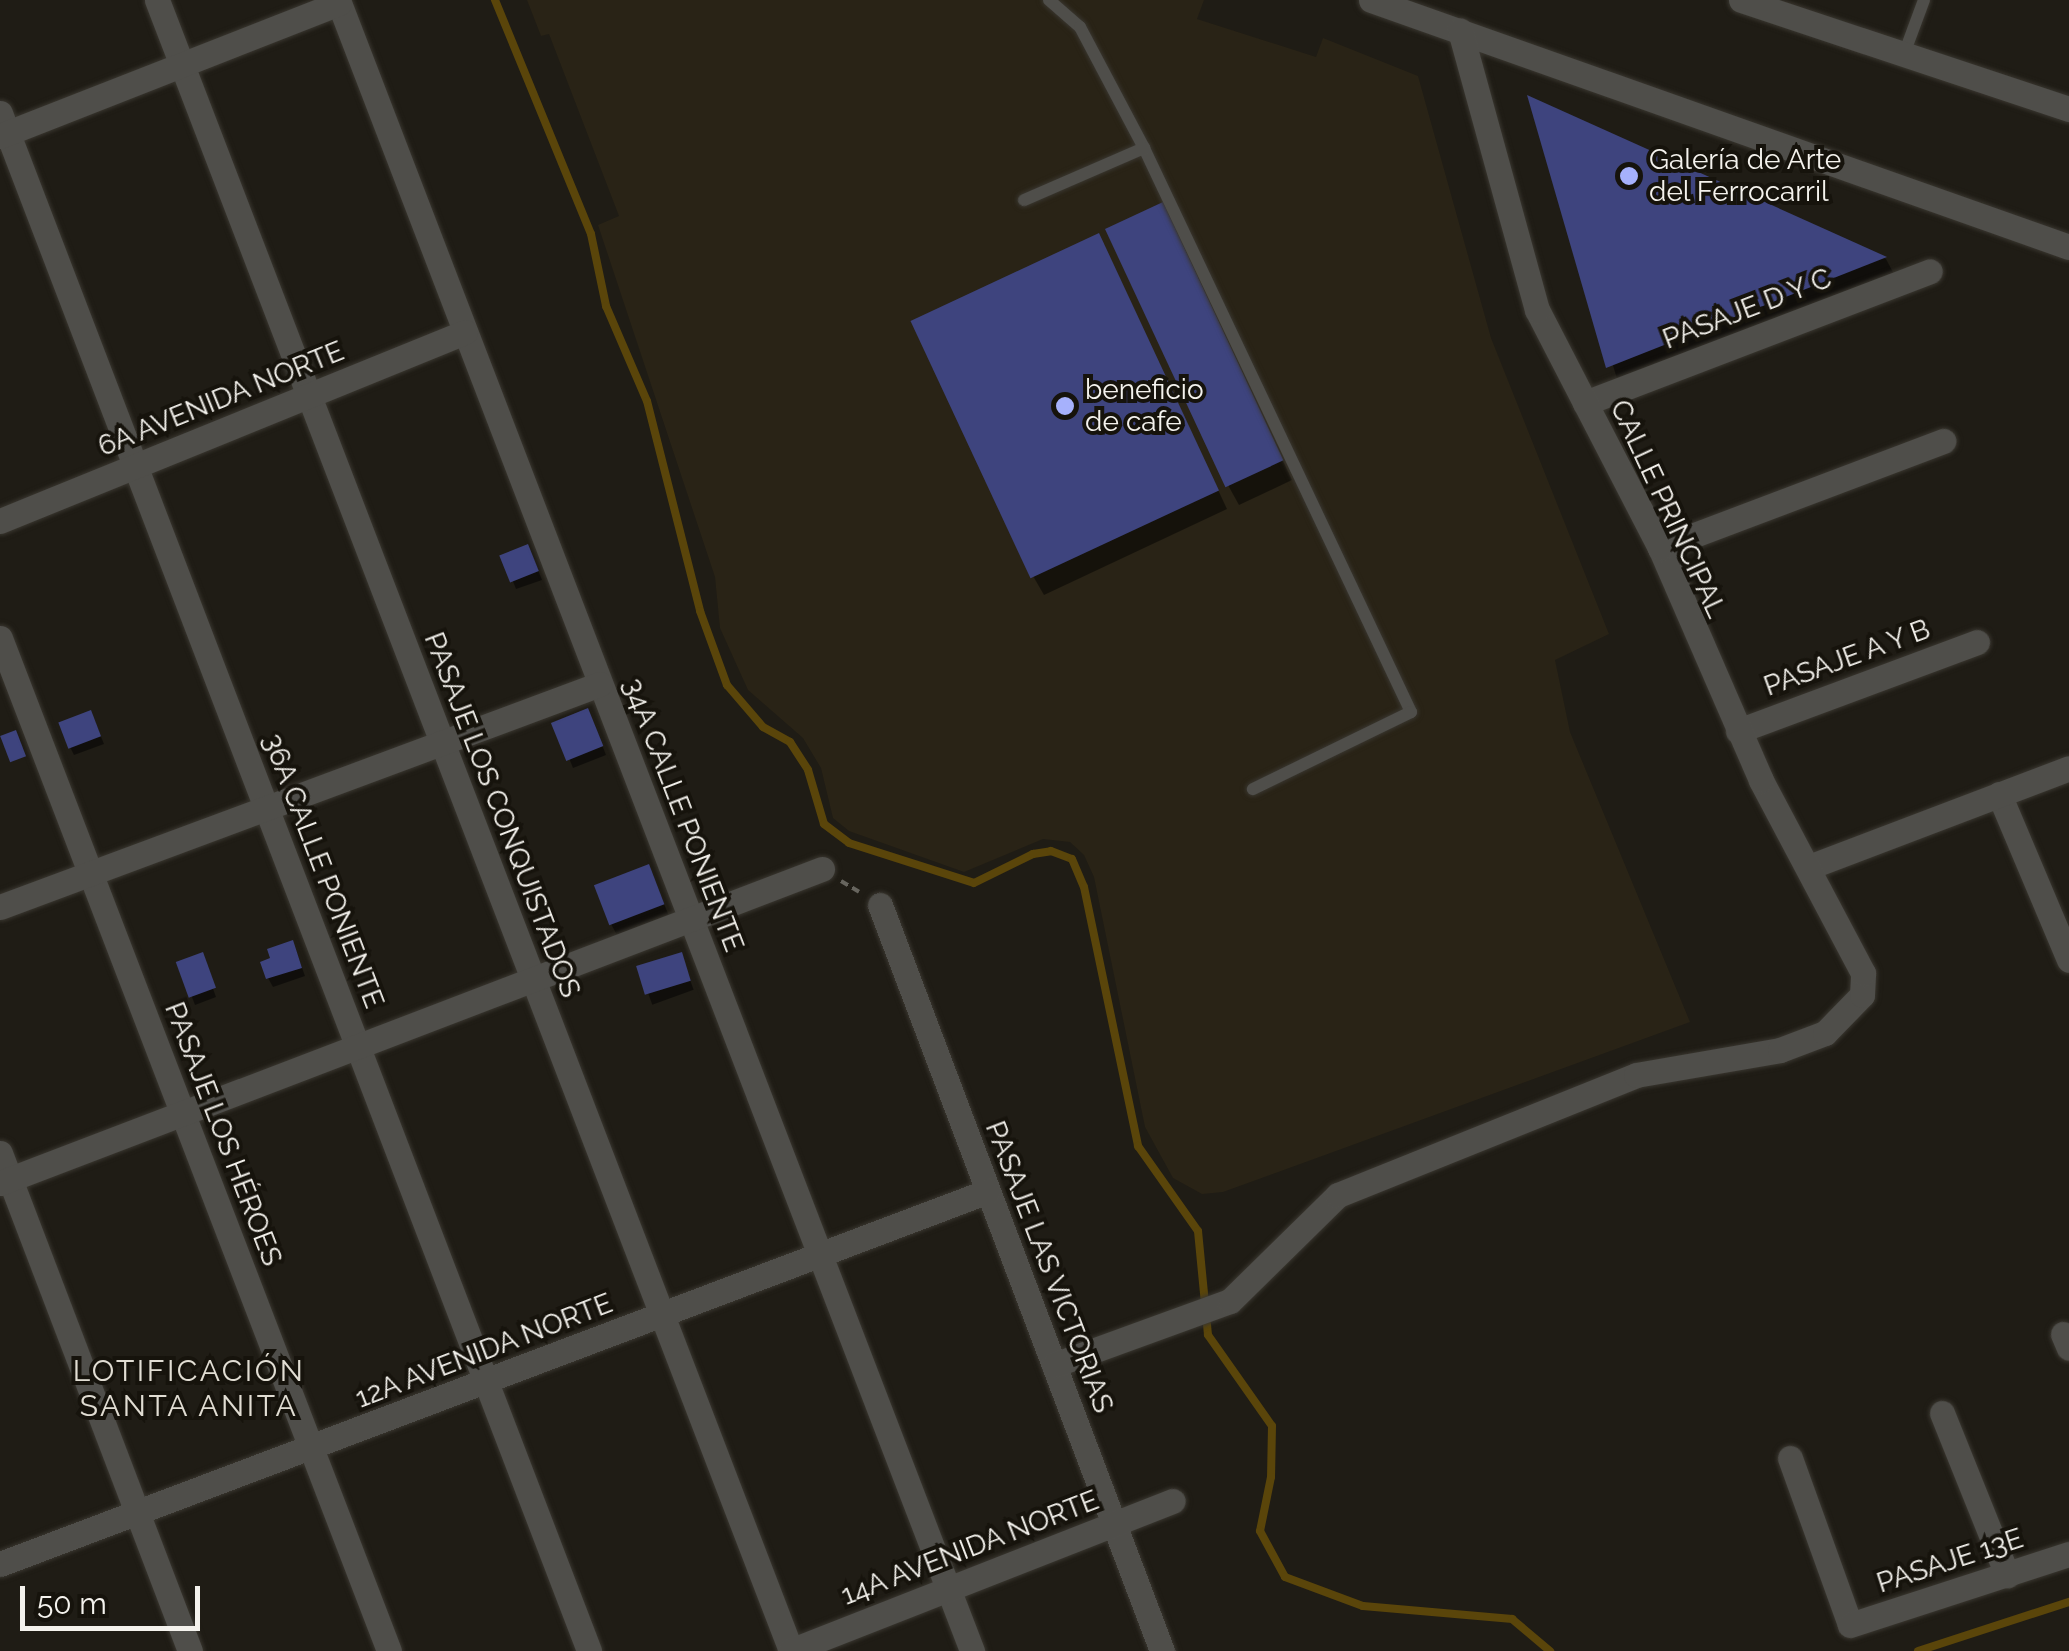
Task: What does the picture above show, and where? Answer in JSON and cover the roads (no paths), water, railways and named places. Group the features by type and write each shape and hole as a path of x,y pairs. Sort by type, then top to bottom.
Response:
{"street":[{"name":"PASAJE LOS CONQUISTADOS","path":"157,0 790,1651"},
{"path":"1371,0 2069,247"},
{"path":"1741,0 1805,10 1904,54 2068,107"},
{"path":"2,127 182,65 338,2"},
{"name":"34A CALLE PONIENTE","path":"338,2 972,1651"},
{"name":"CALLE PRINCIPAL","path":"1054,1365 1230,1302 1338,1195 1636,1075 1780,1050 1825,1034 1862,995 1862,973 1738,730 1660,548 1537,310 1460,30"},
{"name":"36A CALLE PONIENTE","path":"2,127 136,466 589,1651"},
{"name":"PASAJE D Y C","path":"1585,403 1930,271"},
{"name":"6A AVENIDA NORTE","path":"0,521 466,332"},
{"path":"1660,548 1943,440"},
{"name":"PASAJE LOS HÉROES","path":"0,638 390,1651"},
{"name":"PASAJE A Y B","path":"1738,730 1977,642"},
{"path":"0,907 600,684"},
{"path":"1808,867 2069,768"},
{"path":"1999,794 2069,960"},
{"path":"5,1181 822,869"},
{"name":"PASAJE LAS VICTORIAS","path":"880,904 1162,1651"},
{"path":"0,1153 5,1181 190,1651"},
{"name":"12A AVENIDA NORTE","path":"0,1564 988,1191"},
{"path":"1942,1413 2008,1574"},
{"name":"PASAJE 13E","path":"1790,1458 1850,1625 2069,1554"},
{"name":"14A AVENIDA NORTE","path":"790,1651 1172,1501"}],"lane":[{"path":"1049,0 1080,27 1144,148 1411,712 1254,789"},
{"path":"1904,54 1924,0"},
{"path":"1024,200 1144,148"}],"waterway":[{"path":"495,0 591,234 606,306 647,401 700,611 727,685 763,727 790,742 808,770 824,824 849,843 974,883 1033,854 1051,851 1072,859 1084,887 1138,1146 1198,1231 1208,1335 1272,1426 1271,1477 1260,1531 1285,1577 1363,1606 1512,1619 1550,1651"},
{"path":"1918,1651 2069,1602"}],"place":[{"name":"Galería de Arte del Ferrocarril","path":"1629,176"},
{"name":"beneficio de cafe","path":"1065,406"}],"district":[{"name":"LOTIFICACIÓN SANTA ANITA","path":"189,1388"}]}
